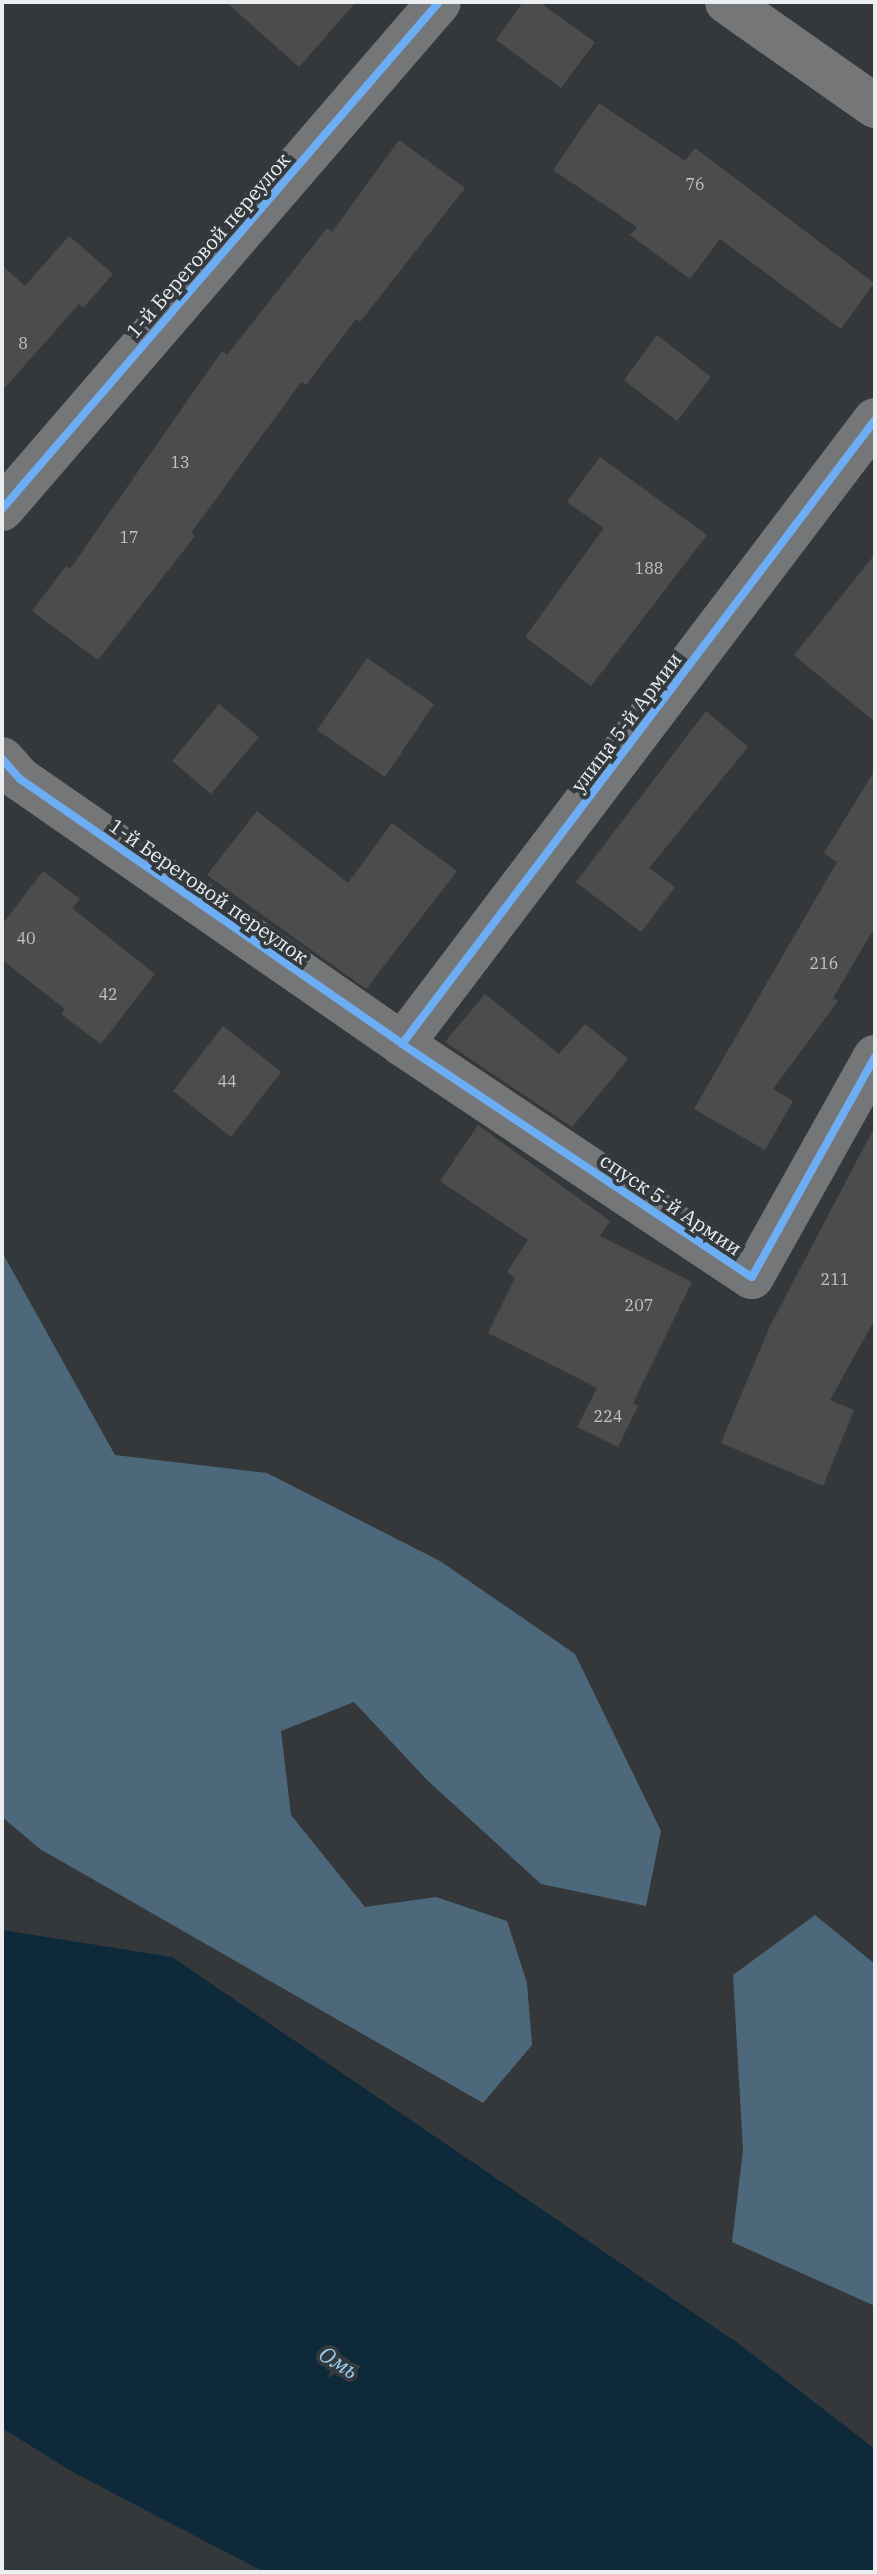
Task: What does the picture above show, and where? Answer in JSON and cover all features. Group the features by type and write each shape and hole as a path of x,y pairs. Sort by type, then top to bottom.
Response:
{"street":[{"name":"1-й Береговой переулок","path":"2,509 439,2"},
{"path":"727,2 875,106"},
{"name":"улица 5-й Армии","path":"402,1044 875,420"},
{"name":"1-й Береговой переулок","path":"2,759 20,779 402,1044"},
{"name":"спуск 5-й Армии","path":"402,1044 752,1277 875,1057"}],"shaded area":[{"path":"2,1252 115,1455 267,1473 440,1561 575,1654 661,1831 646,1906 541,1884 427,1780 354,1702 281,1731 291,1815 365,1907 436,1897 507,1921 527,1983 532,2045 483,2103 40,1849 2,1817"},
{"path":"815,1915 875,1964 875,2306 732,2242 743,2150 733,1975"}],"water":[{"name":"Омь","path":"2,1930 172,1957 739,2344 875,2449 875,2572 264,2572 69,2470 2,2428"}],"building":[{"path":"226,2 356,2 299,67"},
{"path":"523,2 539,2 595,42 561,88 496,40"},
{"path":"599,103 685,161 695,148 874,283 841,329 720,239 690,279 630,235 637,227 553,170"},
{"path":"399,140 465,188 360,322 356,319 306,385 301,382 191,533 195,536 98,660 32,611 66,566 70,569 222,351 227,355 327,228 332,232"},
{"path":"69,236 113,274 83,308 79,304 2,391 2,265 25,286"},
{"path":"657,335 711,377 677,421 624,380"},
{"path":"600,457 707,535 591,686 525,637 604,528 567,502"},
{"path":"875,554 875,722 794,655"},
{"path":"367,658 434,704 385,777 317,730"},
{"path":"219,704 259,737 211,794 172,761"},
{"path":"706,711 748,747 649,868 675,887 641,932 576,882"},
{"path":"875,770 875,927 833,998 838,1001 773,1089 793,1101 765,1150 694,1109 837,862 824,853"},
{"path":"257,811 348,883 392,823 457,871 366,989 207,875"},
{"path":"43,871 80,899 72,908 155,974 101,1044 61,1014 65,1009 2,960 2,925"},
{"path":"485,994 559,1054 585,1024 628,1059 572,1127 445,1042"},
{"path":"223,1026 281,1072 231,1137 173,1091"},
{"path":"478,1125 610,1221 600,1236 692,1282 633,1403 638,1406 618,1447 577,1427 597,1388 488,1333 515,1278 507,1272 528,1240 440,1181"},
{"path":"875,1126 875,1319 830,1400 854,1410 823,1486 721,1443 770,1326"}],"cycle path":[{"path":"2,509 439,2"},
{"path":"402,1044 875,420"},
{"path":"2,759 20,779 402,1044 752,1277 875,1057"}]}
